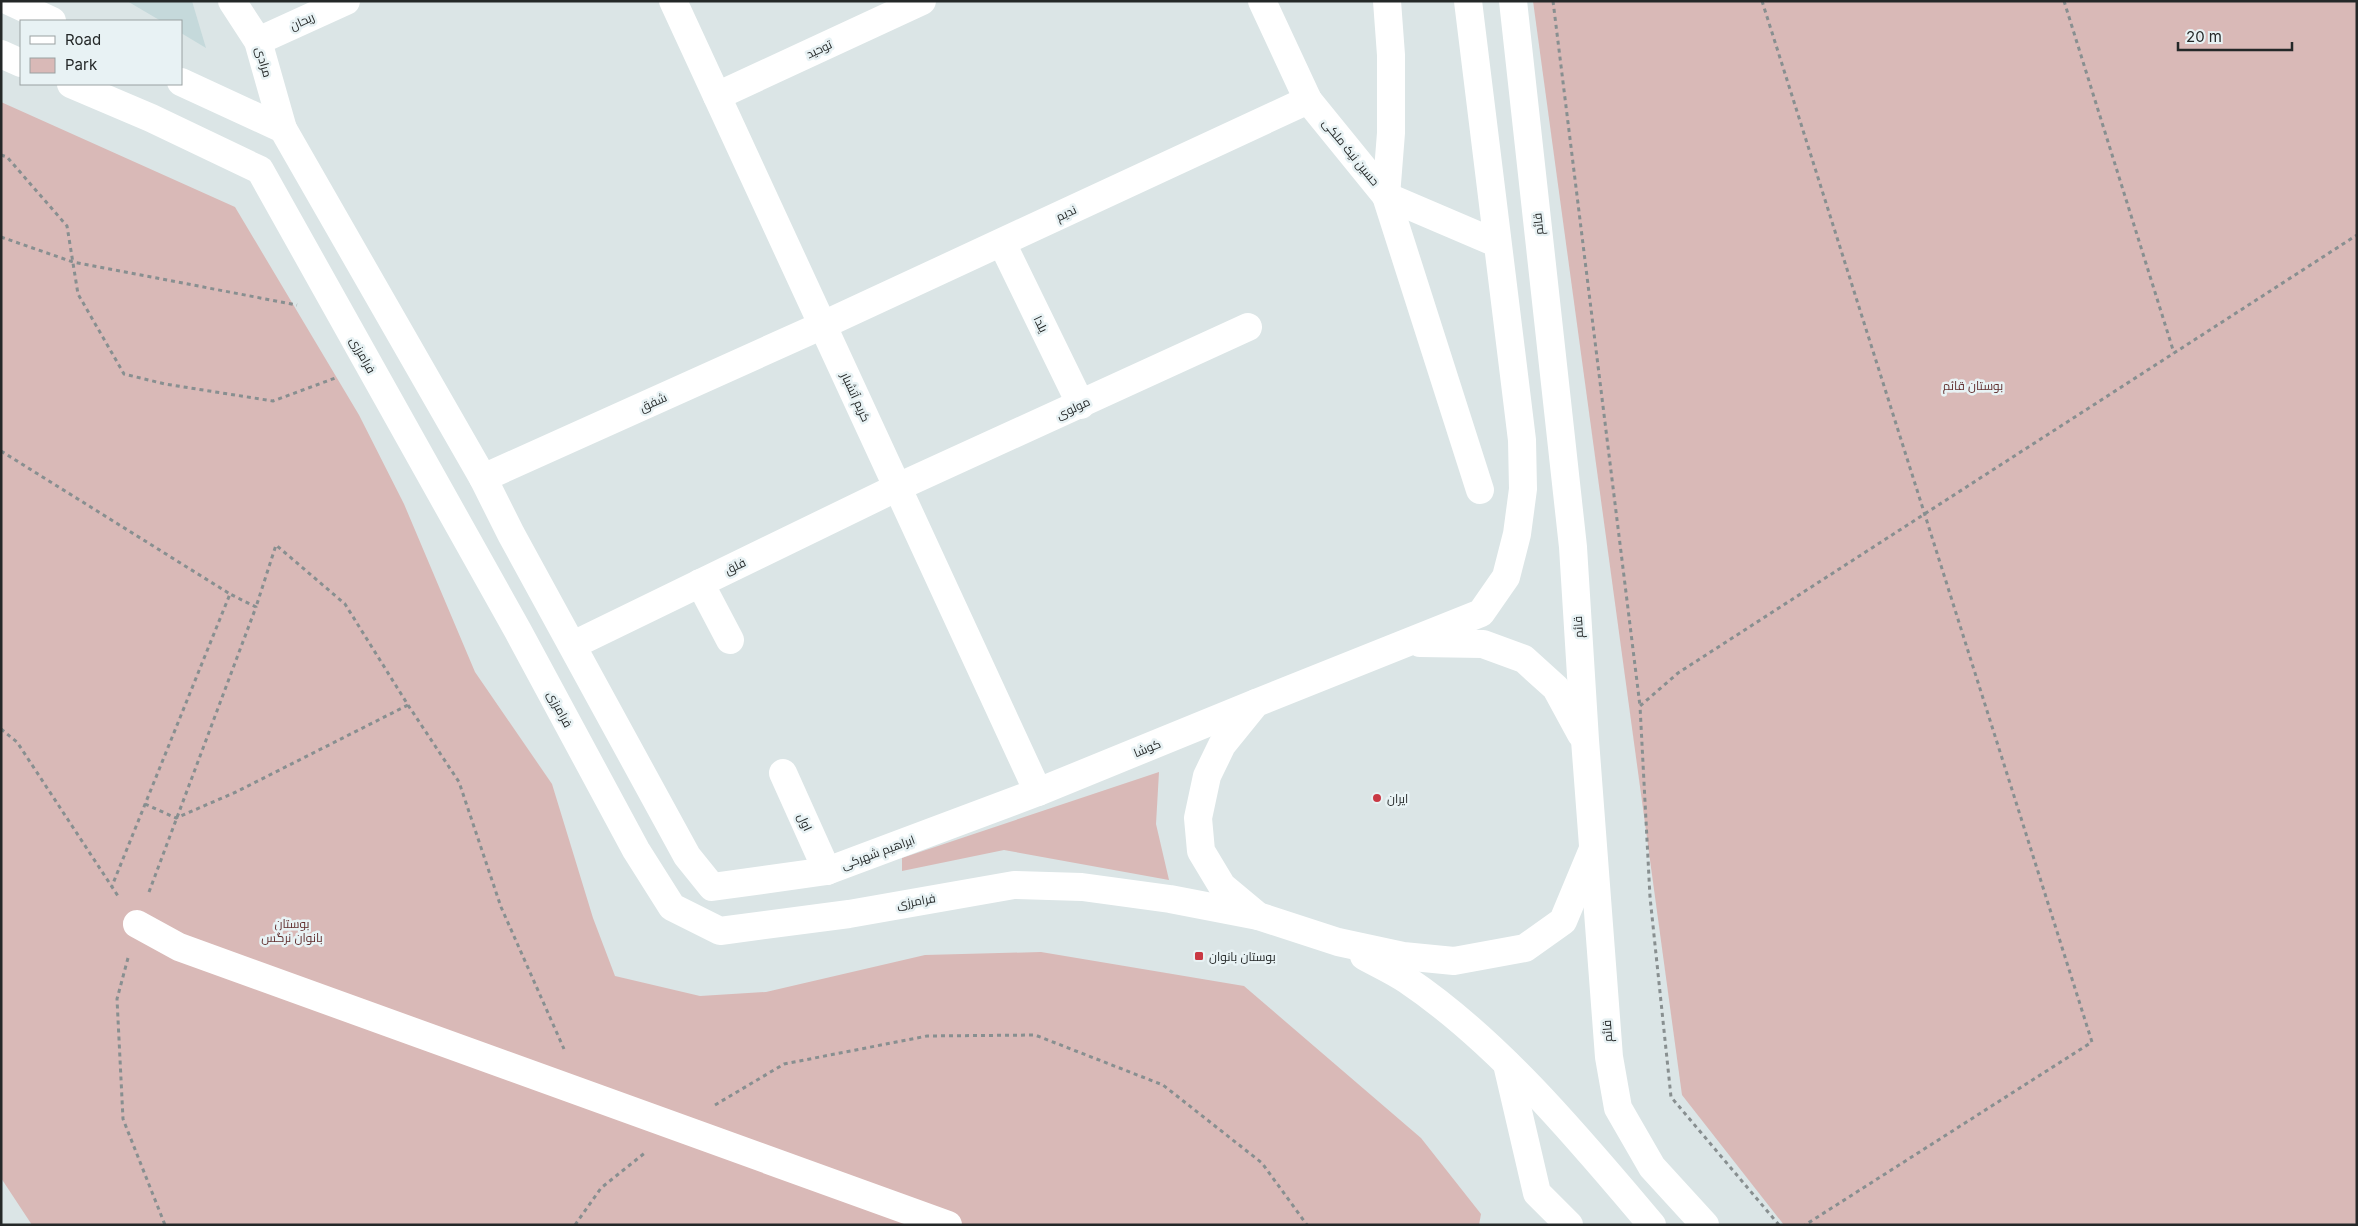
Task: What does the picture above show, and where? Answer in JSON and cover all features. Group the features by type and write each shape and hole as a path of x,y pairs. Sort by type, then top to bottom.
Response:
{"street":[{"path":"9,1 50,20"},
{"name":"مرادی","path":"232,1 258,40 283,129"},
{"name":"ریحان","path":"258,40 346,1"},
{"name":"کریم آتشبار","path":"673,1 1038,792"},
{"name":"توحید","path":"717,96 922,1"},
{"name":"حسین نیک ملکی","path":"1262,1 1308,100 1386,196 1496,243"},
{"path":"1386,1 1391,55 1392,133 1386,196 1480,490"},
{"path":"1406,643 1481,613 1506,577 1517,534 1523,489 1522,440 1496,243 1468,1"},
{"name":"قائم","path":"1512,1 1573,547 1585,740 1609,1057 1618,1108 1652,1166 1705,1225"},
{"path":"1,54 20,63"},
{"path":"182,82 283,129 483,478 511,534 573,645"},
{"name":"فرامرزی","path":"73,85 151,118 260,170 513,622 636,850 672,907 720,931 849,914 1014,885 1092,888 1170,899 1258,916"},
{"name":"ندیم","path":"823,326 1308,100"},
{"name":"یلدا","path":"1002,243 1081,404"},
{"name":"شفق","path":"483,478 823,326"},
{"name":"مولوی","path":"898,487 1248,327"},
{"name":"فلق","path":"573,645 898,487"},
{"path":"700,583 730,640"},
{"path":"1406,643 1483,644 1524,659 1556,688 1585,740"},
{"name":"کوشا","path":"1038,792 1406,643"},
{"name":"ابراهیم شهرکی","path":"573,645 686,856 712,887 827,871 1038,792"},
{"path":"1256,703 1222,745 1206,776 1198,818 1201,851 1222,886 1258,916 1338,942 1403,956 1454,961 1525,948 1563,921 1593,849"},
{"name":"اول","path":"783,773 827,871"},
{"path":"137,924 179,947 948,1225"},
{"path":"1338,942 1406,980 1463,1022 1507,1064 1598,1162 1652,1225"},
{"path":"1507,1064 1537,1193 1569,1225"}],"path":[{"path":"1552,1 1640,706 1650,897 1671,1097 1779,1225"},
{"path":"1762,1 2092,1042 1806,1225"},
{"path":"2064,1 2174,353"},
{"path":"1,155 7,157 67,226 78,294 124,374 164,384 273,401 369,366"},
{"path":"1640,706 1678,673 2357,235"},
{"path":"1,237 73,262 340,313"},
{"path":"1,450 230,594 256,607"},
{"path":"165,1225 123,1119 117,999 137,924 256,607 276,545 345,604 459,782 501,907 583,1092"},
{"path":"1,729 18,742 112,886 230,594"},
{"path":"145,804 176,818 236,792 408,705"},
{"path":"575,1225 601,1188 677,1126 784,1064 927,1036 1035,1035 1163,1085 1262,1163 1307,1225"}],"shaded area":[{"path":"127,1 192,1 206,48 182,34 182,20 159,20"}],"green space":[{"name":"بوستان قائم","path":"1533,1 2357,1 2357,1225 1784,1225 1682,1095"},
{"name":"بوستان بانوان نرگس","path":"1,102 235,207 359,415 404,504 475,672 552,784 593,918 615,976 700,996 766,992 925,955 1041,952 1244,986 1421,1138 1481,1214 1479,1225 32,1225 1,1178"},
{"path":"1159,772 1156,824 1169,880 1004,850 902,871 902,858"}],"place":[{"name":"ایران","path":"1377,798"},
{"name":"بوستان بانوان","path":"1199,956"}]}
